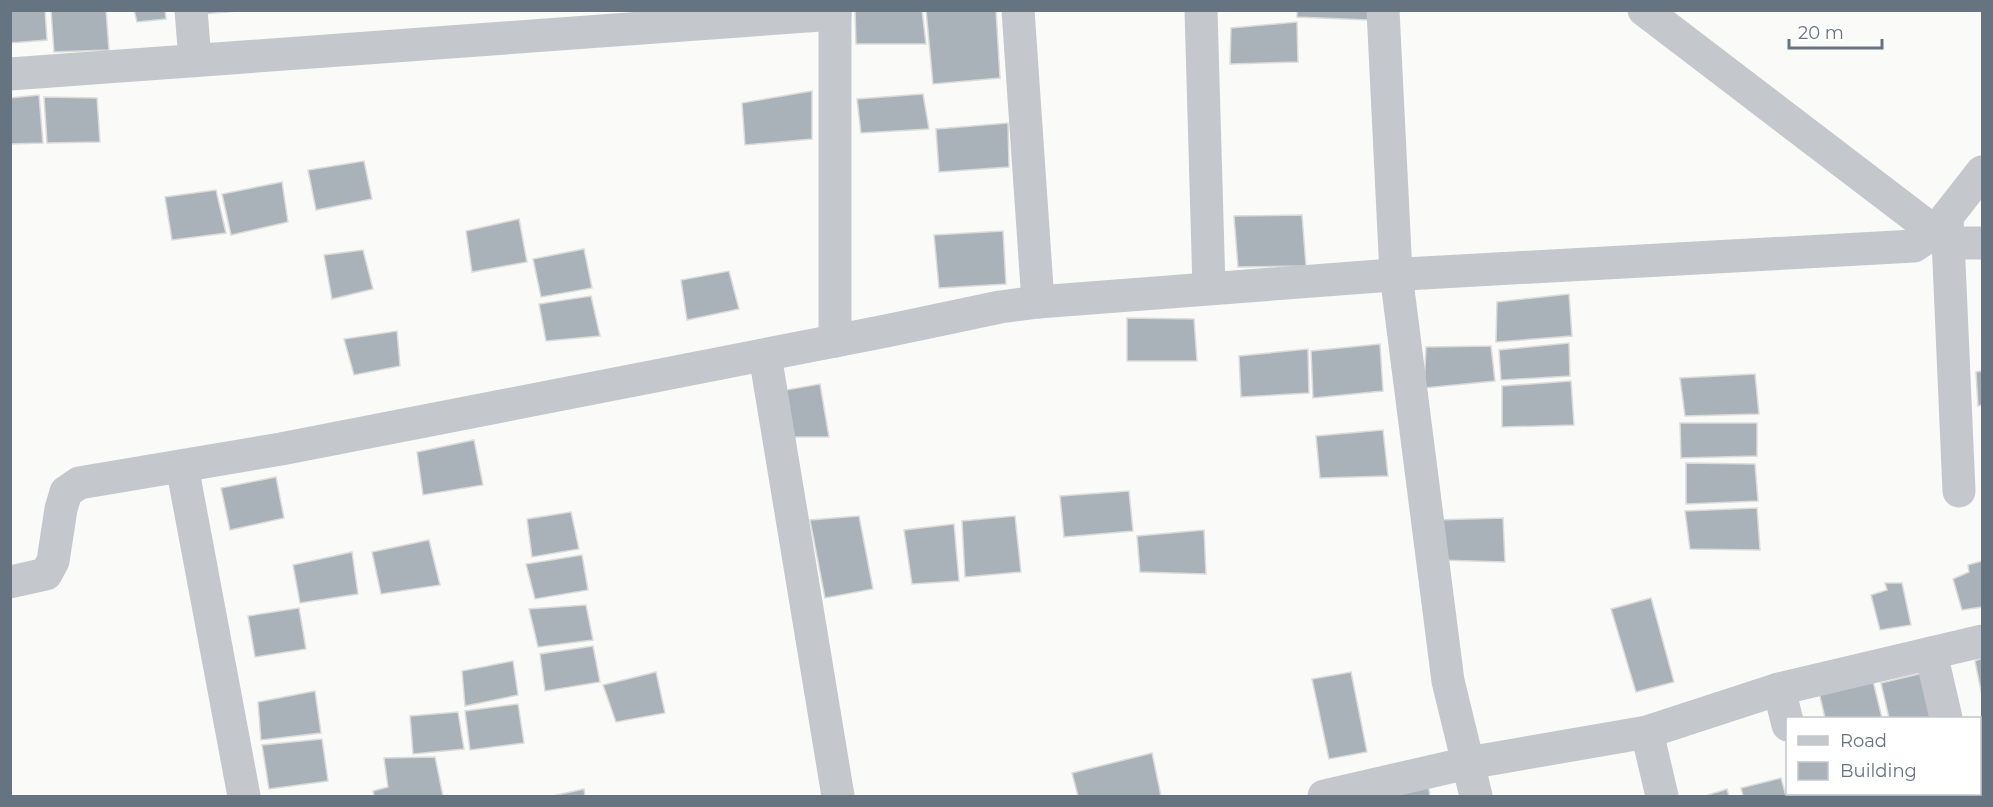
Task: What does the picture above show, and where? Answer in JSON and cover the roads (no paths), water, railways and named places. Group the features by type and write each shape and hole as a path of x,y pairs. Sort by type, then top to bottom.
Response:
{"street":[{"path":"191,10 195,60"},
{"path":"1018,10 1038,302"},
{"path":"1201,10 1209,288"},
{"path":"1383,10 1396,274 1448,681 1476,796"},
{"path":"1644,10 1943,231 1983,243"},
{"path":"10,74 835,12 835,341"},
{"path":"10,582 46,573 53,561 66,492 79,483 281,449 1000,307 1038,302 1396,274 1902,248 1914,246 1943,231 1983,172"},
{"path":"1943,231 1959,491"},
{"path":"765,355 838,796"},
{"path":"182,466 244,796"},
{"path":"1324,796 1468,763 1647,732 1779,689 1983,641"},
{"path":"1931,653 1946,717"},
{"path":"1779,689 1786,718"},
{"path":"1647,732 1662,796"}]}
